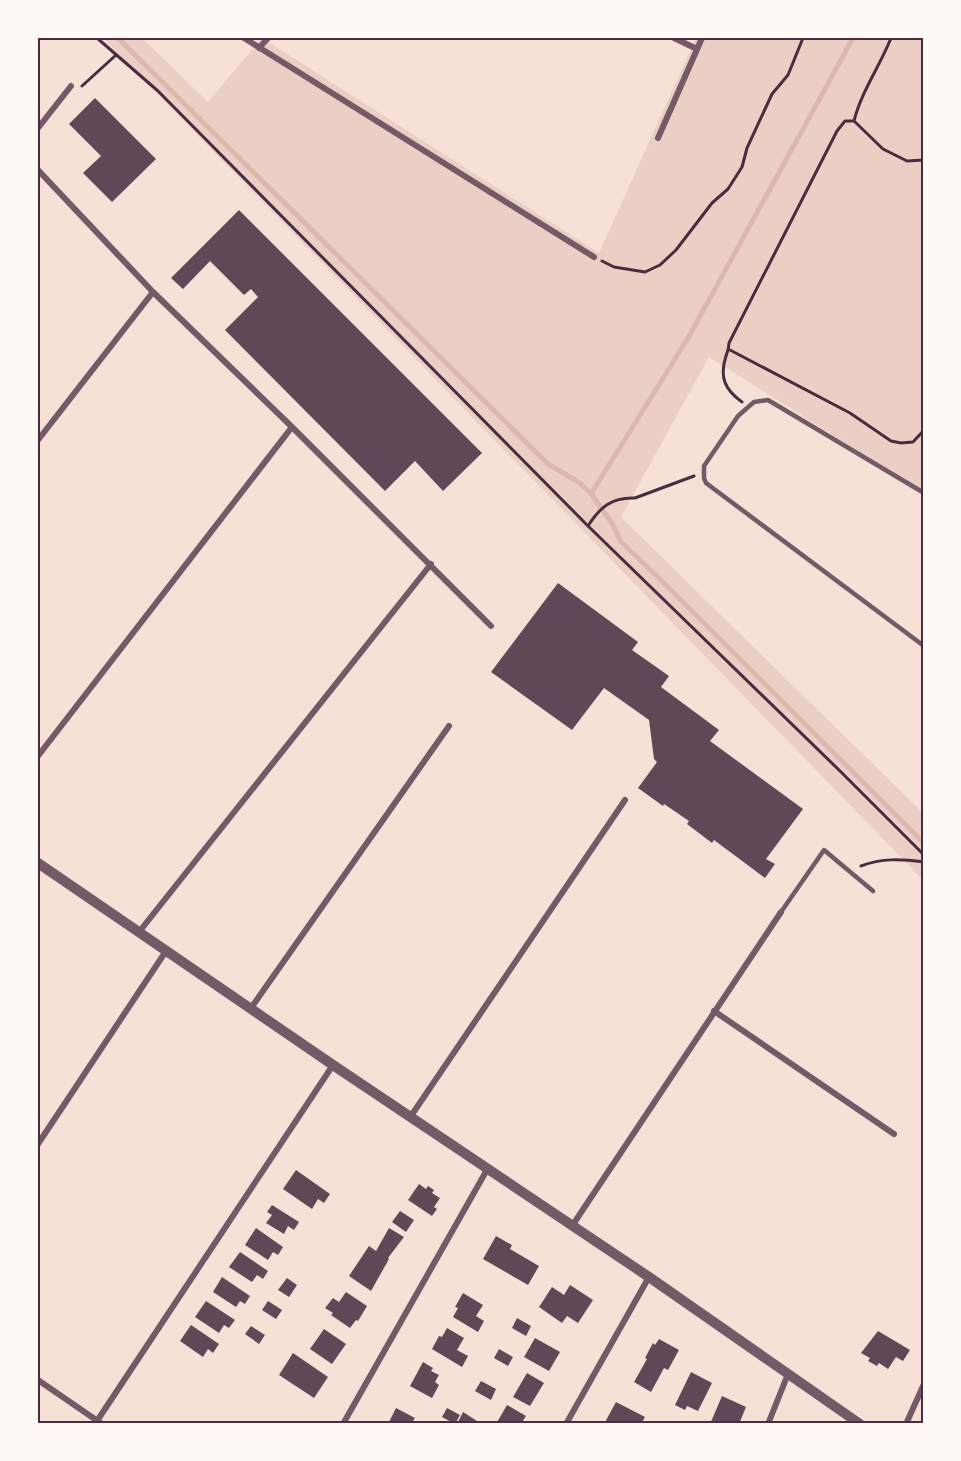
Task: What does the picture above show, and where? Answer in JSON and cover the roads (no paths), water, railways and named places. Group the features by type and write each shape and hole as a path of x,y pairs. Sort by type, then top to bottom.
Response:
{"street":[{"path":"244,38 594,257"},
{"path":"259,48 267,38"},
{"path":"674,38 697,49"},
{"path":"658,138 702,38"},
{"path":"38,128 71,86"},
{"path":"38,170 153,292 431,564 491,626"},
{"path":"38,440 153,292"},
{"path":"38,756 292,427"},
{"path":"139,932 431,564"},
{"path":"251,1008 449,726"},
{"path":"411,1116 625,800"},
{"path":"38,863 649,1277 860,1424"},
{"path":"572,1226 781,912"},
{"path":"38,1144 166,951"},
{"path":"714,1011 894,1134"},
{"path":"38,1380 98,1423 333,1065"},
{"path":"343,1424 488,1168"},
{"path":"566,1424 649,1277"},
{"path":"768,1424 788,1374"},
{"path":"906,1424 924,1384"}],"lane":[{"path":"924,493 768,400 758,400 738,416 707,461 703,472 706,483 924,646"},
{"path":"781,912 824,850 873,891"}],"waterway":[{"path":"118,38 548,464 580,483 612,523 621,542 924,843"},
{"path":"591,494 688,338 853,38"}]}
